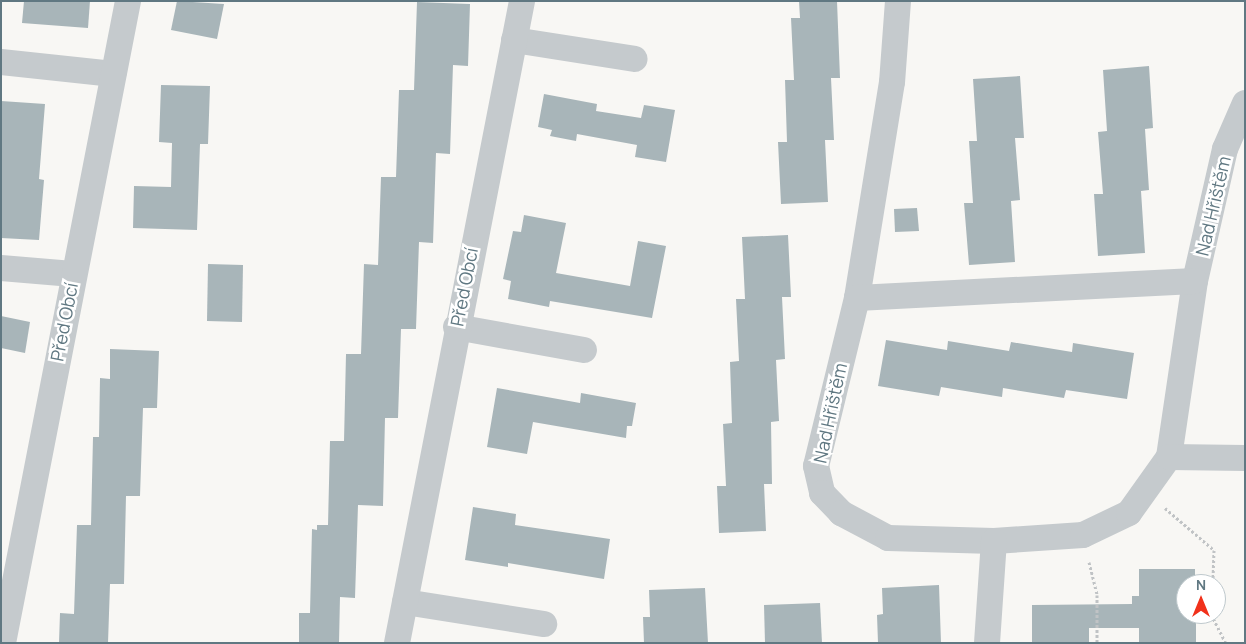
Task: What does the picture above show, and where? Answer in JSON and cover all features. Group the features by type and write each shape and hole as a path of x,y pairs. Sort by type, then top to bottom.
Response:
{"street":[{"name":"Před Obcí","path":"3,643 9,560 73,274 128,1"},
{"name":"Před Obcí","path":"397,643 456,327 522,1"},
{"name":"Nad Hřištěm","path":"898,1 892,82 857,298 816,466 822,493 841,513 888,538 994,541 1083,535 1129,513 1168,457 1195,281 1225,149 1245,103"},
{"path":"514,40 635,59"},
{"path":"1,62 113,74"},
{"path":"1,268 73,274"},
{"path":"857,298 1195,281"},
{"path":"456,327 584,350"},
{"path":"1168,457 1245,458"},
{"path":"987,643 994,541"},
{"path":"405,602 544,624"}],"path":[{"path":"1144,489 1214,550 1213,574"},
{"path":"1083,535 1096,595 1097,643"},
{"path":"1216,624 1226,643"}],"building":[{"path":"24,1 90,1 88,28 22,23"},
{"path":"177,1 224,4 217,39 171,30"},
{"path":"799,1 837,1 840,78 831,78 834,140 825,140 828,202 781,204 778,142 787,142 785,80 794,80 791,18 800,18"},
{"path":"417,2 470,4 468,66 453,65 450,154 436,153 433,243 419,242 416,329 401,329 398,418 385,418 383,506 358,505 355,598 340,597 339,643 299,643 299,613 310,613 312,529 317,530 317,525 328,525 330,441 344,441 346,354 361,354 364,264 378,265 381,177 396,177 399,90 414,90"},
{"path":"1149,66 1153,128 1145,129 1149,190 1141,191 1145,253 1098,256 1094,194 1103,194 1098,132 1107,131 1103,70"},
{"path":"1020,76 1024,138 1015,138 1020,200 1011,201 1015,262 969,265 964,203 973,203 969,141 977,141 973,79"},
{"path":"161,85 210,86 208,144 200,144 197,230 133,228 134,186 171,187 172,143 159,142"},
{"path":"544,94 597,104 596,111 641,118 644,105 675,110 666,162 635,157 637,145 577,134 576,141 550,136 552,130 538,127"},
{"path":"1,101 45,104 39,179 44,180 39,240 1,238"},
{"path":"917,208 919,231 895,232 894,209"},
{"path":"524,215 566,223 556,273 630,286 638,241 666,246 652,318 550,301 549,307 508,299 511,281 503,279 513,231 521,232"},
{"path":"788,235 791,297 782,297 785,359 776,360 779,421 771,422 772,484 764,484 766,531 719,533 717,486 726,486 723,424 732,423 730,362 739,361 736,299 745,299 742,237"},
{"path":"208,264 243,265 242,322 207,321"},
{"path":"1,316 30,322 25,353 1,348"},
{"path":"886,340 947,350 948,341 1009,351 1011,342 1072,352 1073,343 1134,353 1127,399 1066,390 1064,398 1003,388 1002,397 941,387 939,396 878,386"},
{"path":"110,349 159,351 157,408 143,408 140,496 126,496 124,584 110,584 108,643 59,643 60,613 74,614 77,525 91,525 93,437 99,437 100,378 110,379"},
{"path":"497,388 580,403 581,393 636,403 632,426 627,426 626,438 533,422 527,454 487,447"},
{"path":"473,507 516,514 515,525 610,539 604,579 508,563 508,567 465,560"},
{"path":"1139,569 1195,569 1195,574 1176,574 1176,624 1196,624 1196,643 1139,643 1139,628 1089,628 1089,643 1032,643 1032,605 1132,604 1132,596 1139,596"},
{"path":"939,585 941,643 878,643 877,615 883,614 882,588"},
{"path":"705,588 708,643 644,643 643,617 650,617 649,590"},
{"path":"820,603 822,643 765,643 764,605"}]}
